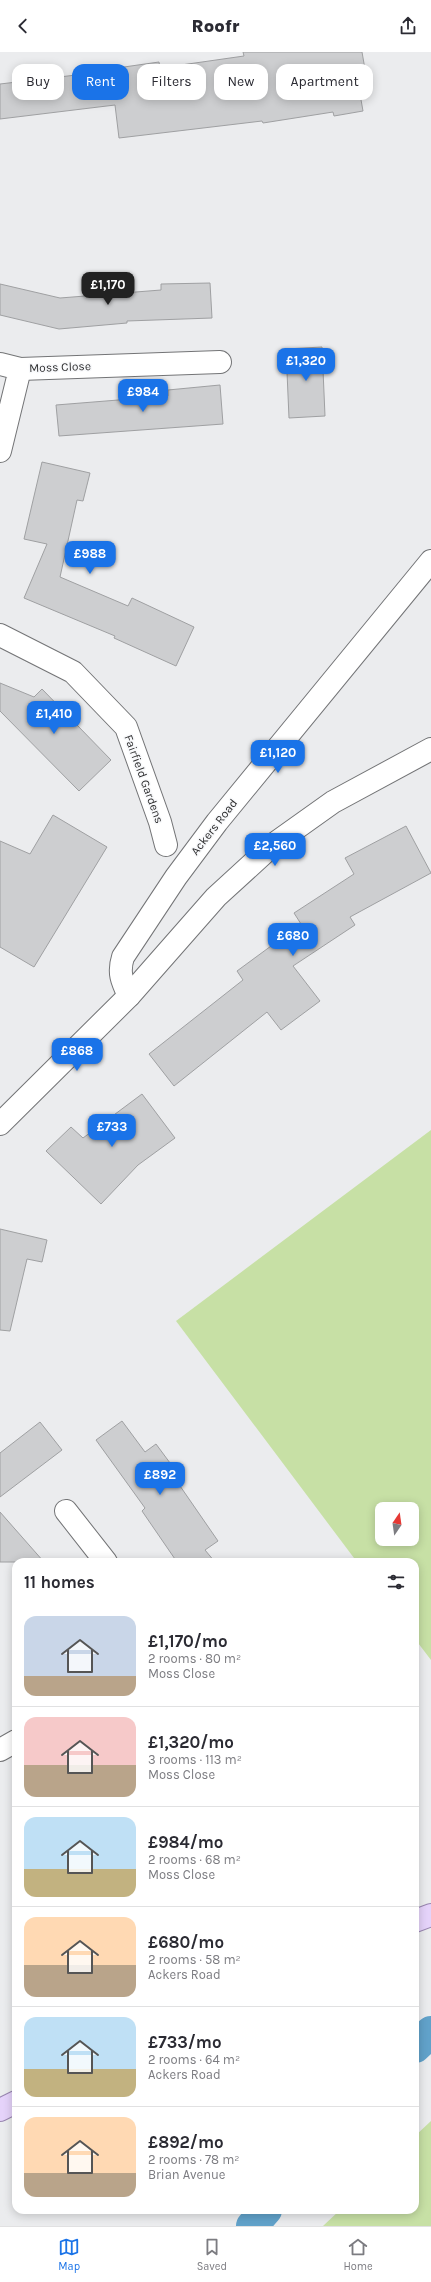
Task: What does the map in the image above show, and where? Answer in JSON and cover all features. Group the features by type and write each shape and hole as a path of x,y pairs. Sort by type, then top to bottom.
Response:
{"main road":[{"path":"419,1920 431,1915"},
{"path":"0,2110 12,2104"}],"street":[{"name":"Moss Close","path":"0,452 10,366 220,362"},
{"name":"Ackers Road","path":"129,996 121,980 121,965 123,957 176,877 222,816 431,561"},
{"name":"Fairfield Gardens","path":"0,634 72,672 126,727 160,822 166,845"},
{"path":"1,1121 129,996 216,897 274,844 333,802 431,749"},
{"path":"66,1511 103,1558"},
{"path":"0,1750 12,1743"}],"green space":[{"path":"431,1130 431,1660 419,1644 419,1558 354,1558 176,1321"},
{"path":"431,2121 431,2226 323,2226 336,2214 419,2214 419,2132"}],"building":[{"path":"243,52 362,52 364,64 276,64 276,100 361,100 363,111 334,116 333,112 263,123 262,121 119,138 115,105 0,119 0,84 12,83 12,100 64,100 64,76 72,75 72,100 129,100 129,66 137,65 137,100 206,100 206,64 188,64 244,56"},
{"path":"159,62 159,64 145,64"},
{"path":"210,283 212,318 127,321 127,323 59,329 0,315 0,284 60,298 161,290 161,284"},
{"path":"322,347 325,416 289,418 286,349"},
{"path":"220,385 223,424 59,436 56,405 168,396 168,390"},
{"path":"42,462 90,473 83,501 77,500 60,577 128,606 132,598 194,627 176,666 114,638 115,636 24,598 47,544 24,539"},
{"path":"0,683 34,697 42,689 111,760 79,791 0,711"},
{"path":"53,815 107,847 34,967 0,947 0,841 30,854"},
{"path":"406,826 431,873 350,917 355,925 293,966 320,1001 281,1030 267,1012 174,1086 149,1054 243,980 237,971 301,924 294,913 354,874 345,858"},
{"path":"142,1094 175,1138 138,1165 101,1204 46,1151 71,1127 83,1138"},
{"path":"0,1229 47,1240 42,1262 27,1259 10,1331 0,1330"},
{"path":"122,1421 145,1452 156,1444 173,1467 169,1470 218,1541 205,1550 212,1558 174,1558 142,1511 145,1508 96,1440"},
{"path":"40,1422 62,1450 0,1497 0,1453"},
{"path":"0,1512 40,1558 12,1558 12,1562 0,1562"}],"waterway":[{"path":"419,2043 431,2032"},
{"path":"252,2226 262,2214"}]}
